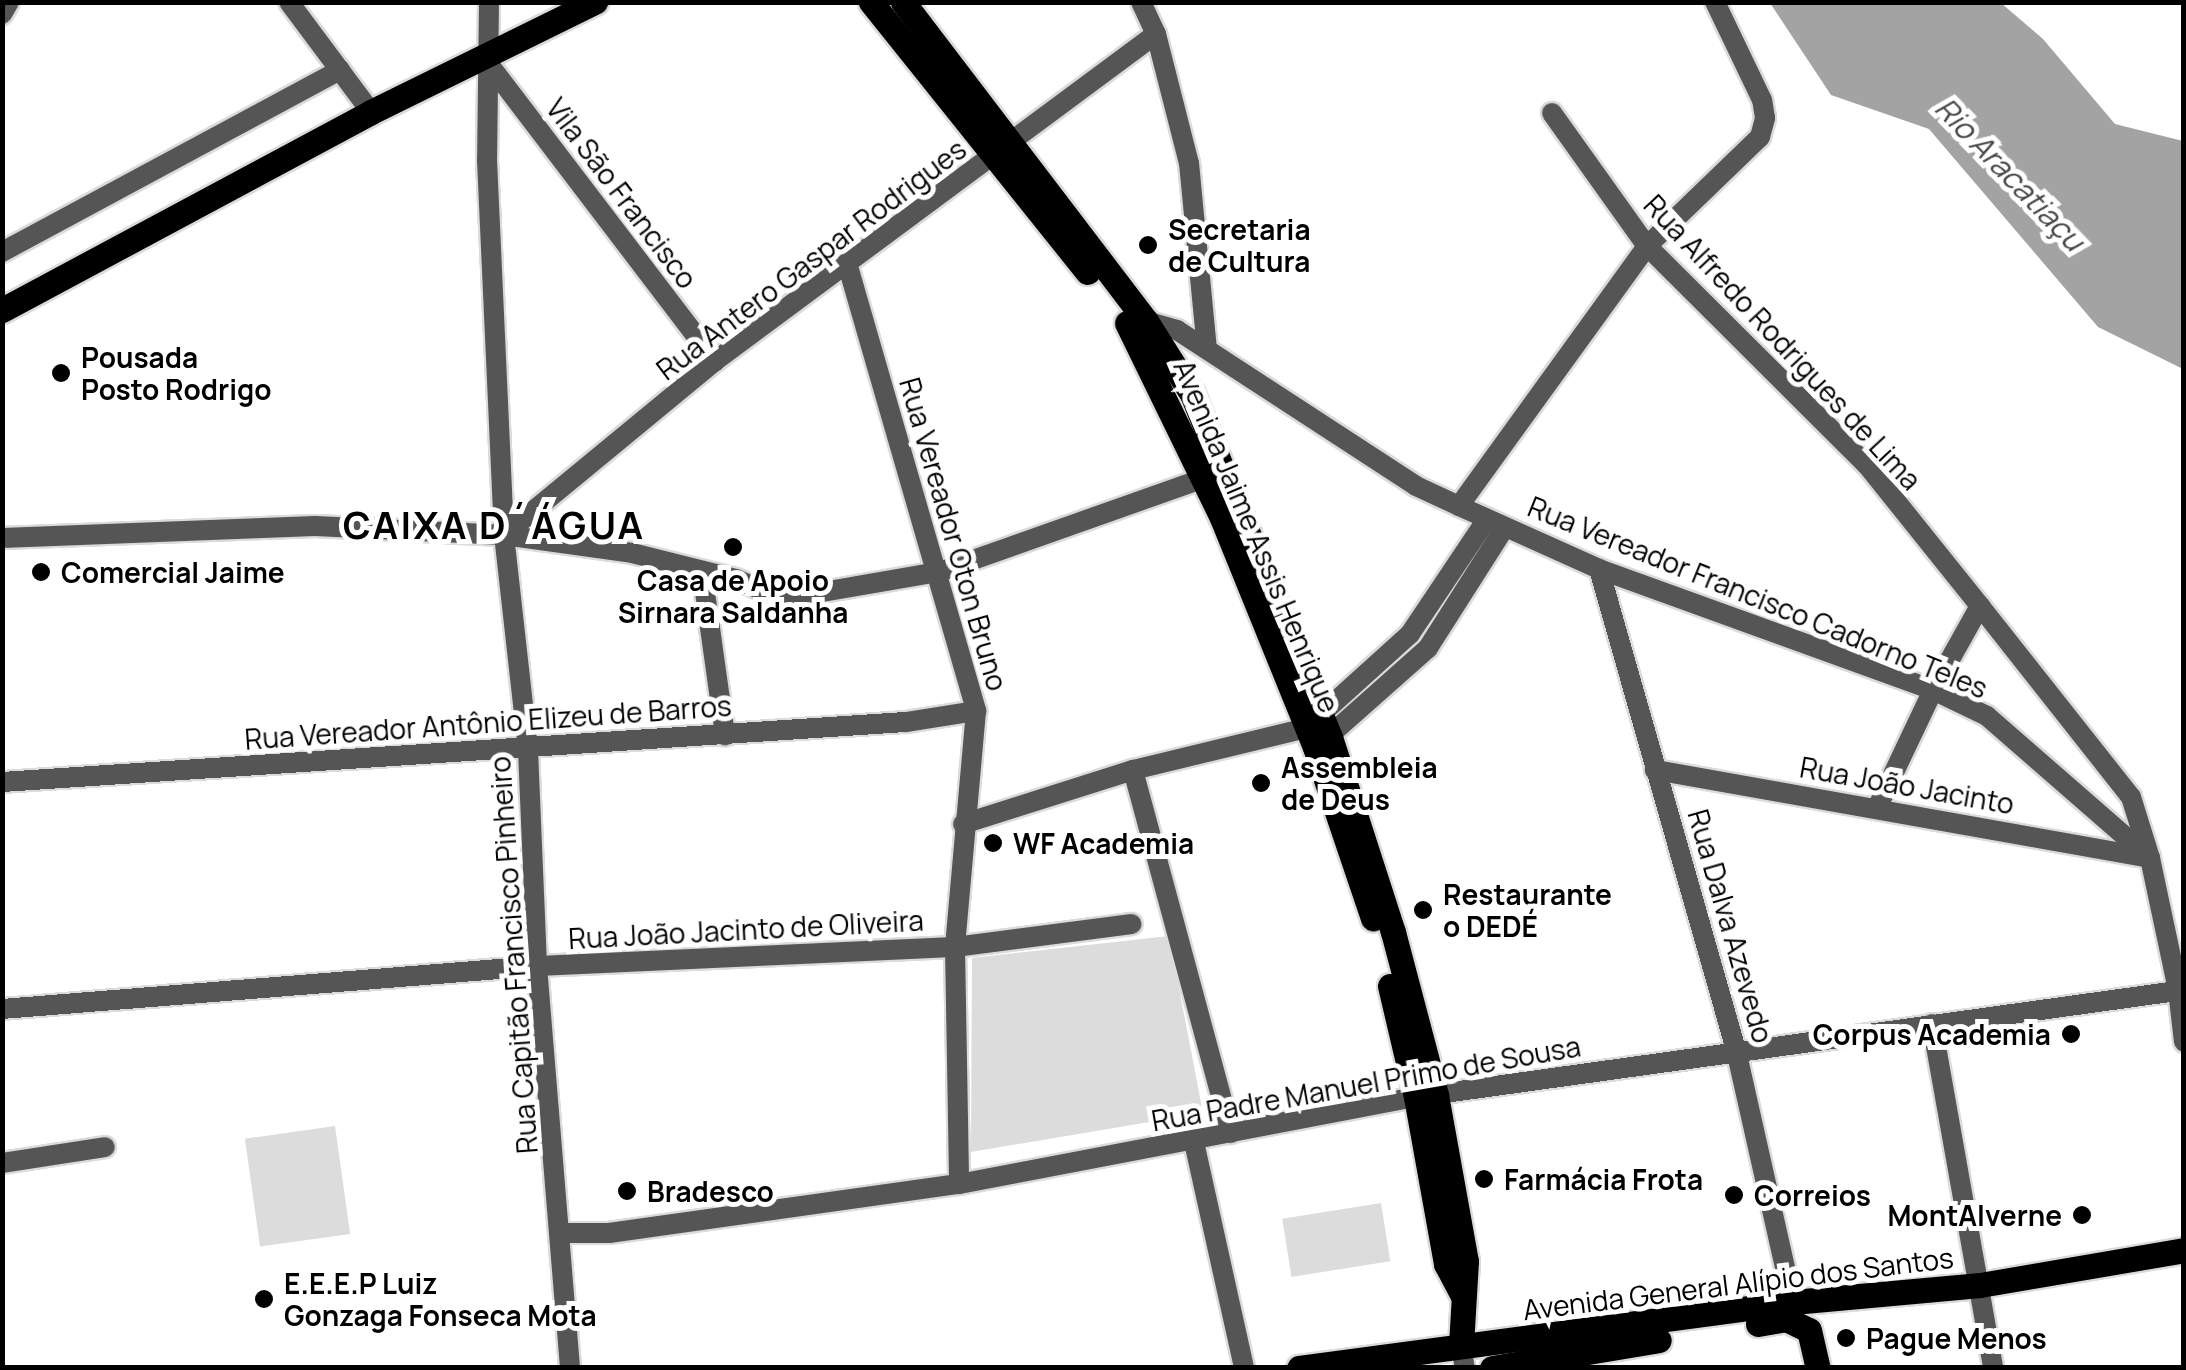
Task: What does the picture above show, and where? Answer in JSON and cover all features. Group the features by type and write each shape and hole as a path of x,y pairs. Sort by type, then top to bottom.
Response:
{"main road":[{"path":"2,310 372,112 594,2"},
{"name":"Avenida Jaime Assis Henrique","path":"872,2 1002,149 1134,318 1138,338 1318,731 1426,1096 1446,1264 1464,1299 1463,1357"},
{"path":"904,2 1002,149"},
{"path":"1134,318 1192,394 1318,731"},
{"name":"Avenida General Alípio dos Santos","path":"1299,1368 1463,1357 1792,1302 1980,1285 2184,1250"},
{"name":"Avenida General Alípio dos Santos","path":"1492,1368 1786,1319 1808,1330 1818,1368"}],"street":[{"path":"2,14 9,2"},
{"path":"289,2 372,112"},
{"name":"Rua Capitão Francisco Pinheiro","path":"488,2 485,59 504,535 528,750 537,966 570,1368"},
{"path":"1141,2 1156,34 1189,163 1207,349"},
{"path":"1459,506 1647,246 1760,136 1766,118 1762,100 1715,2"},
{"name":"Rua Antero Gaspar Rodrigues","path":"504,535 715,360 1156,34"},
{"name":"Vila São Francisco","path":"485,59 715,360"},
{"path":"2,252 340,70"},
{"name":"Rua Alfredo Rodrigues de Lima","path":"1552,113 1647,246 1867,465 2130,797 2150,858"},
{"name":"Rua Vereador Oton Bruno","path":"847,262 976,711 955,947 959,1184"},
{"name":"Rua Vereador Francisco Cadorno Teles","path":"1134,318 1177,330 1416,486 1599,569 1933,690 1987,716 2150,858"},
{"path":"2,538 315,526 504,535 632,554 702,570 782,598 939,572 1204,478"},
{"path":"963,824 1133,770 1318,731 1428,648 1496,523"},
{"name":"Rua Dalva Azevedo","path":"1599,569 1736,1050 1792,1302"},
{"path":"702,570 725,735"},
{"path":"1878,806 1933,690 1980,606"},
{"name":"Rua Vereador Antônio Elizeu de Barros","path":"2,782 528,750 906,722 976,711"},
{"path":"1133,770 1232,1133"},
{"name":"Rua João Jacinto","path":"1655,770 1878,806 2150,858"},
{"path":"2150,858 2158,878 2181,990 2184,1042"},
{"name":"Rua João Jacinto de Oliveira","path":"2,1009 537,966 955,947 1132,924"},
{"name":"Rua Padre Manuel Primo de Sousa","path":"560,1233 608,1233 959,1184 1426,1096 2181,990"},
{"path":"1932,1024 1993,1368"},
{"path":"1194,1142 1244,1368"},
{"path":"2,1163 105,1148"}],"shaded area":[{"path":"1169,936 1203,1113 971,1152 972,958"},
{"path":"335,1126 350,1234 260,1247 245,1139"},
{"path":"1381,1203 1390,1261 1291,1277 1282,1219"}],"water":[{"name":"Rio Aracatiaçu","path":"1770,3 2001,3 2043,39 2115,124 2183,141 2183,369 2098,327 1929,129 1831,95"}],"place":[{"name":"Secretaria de Cultura","path":"1148,245"},
{"name":"Pousada Posto Rodrigo","path":"61,373"},
{"name":"Casa de Apoio Sirnara Saldanha","path":"733,547"},
{"name":"Comercial Jaime","path":"41,572"},
{"name":"Assembleia de Deus","path":"1261,783"},
{"name":"WF Academia","path":"993,843"},
{"name":"Restaurante o DEDÉ","path":"1423,910"},
{"name":"Corpus Academia","path":"2071,1034"},
{"name":"Farmácia Frota","path":"1484,1179"},
{"name":"Bradesco","path":"627,1191"},
{"name":"Correios","path":"1734,1195"},
{"name":"MontAlverne","path":"2082,1215"},
{"name":"E.E.E.P Luiz Gonzaga Fonseca Mota","path":"264,1299"},
{"name":"Pague Menos","path":"1846,1338"}],"district":[{"name":"CAIXA D´ÁGUA","path":"494,525"}]}
